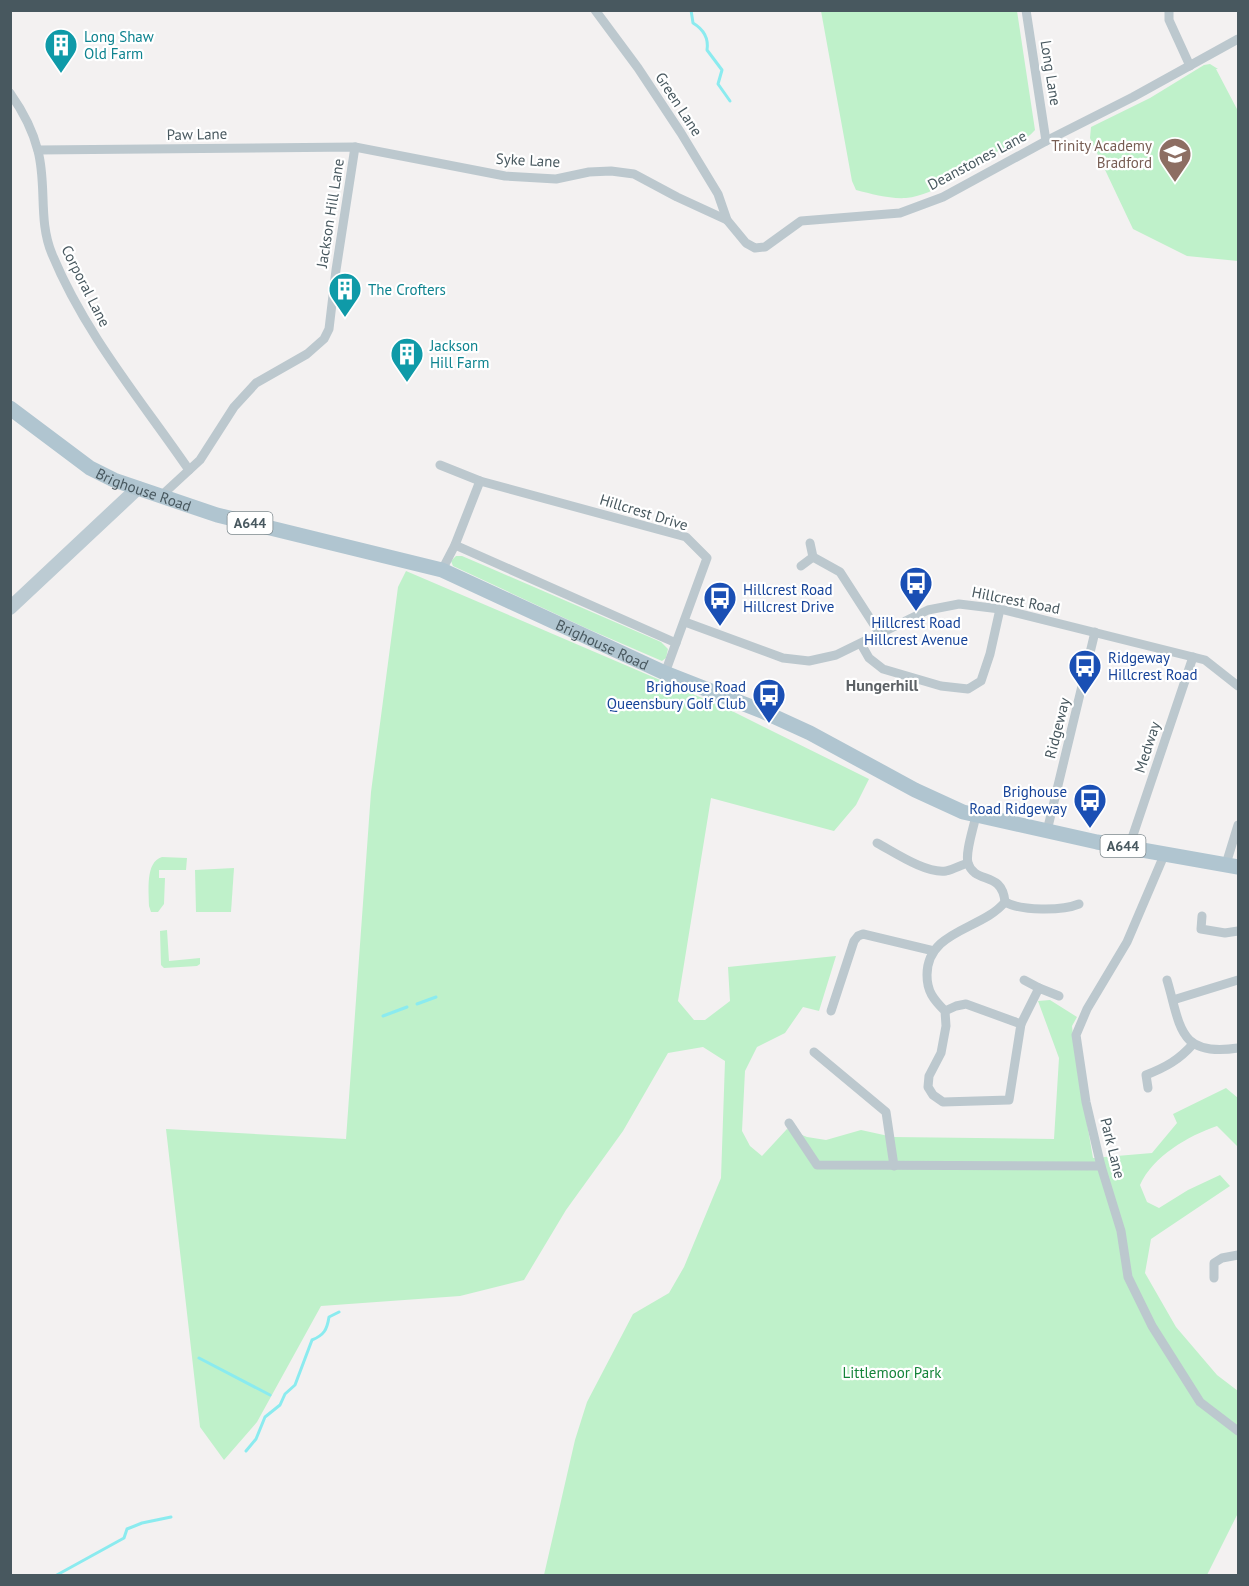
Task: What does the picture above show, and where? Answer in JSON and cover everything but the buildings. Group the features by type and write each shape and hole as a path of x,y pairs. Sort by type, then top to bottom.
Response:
{"main road":[{"name":"Brighouse Road","path":"10,408 90,468 138,488 217,515 442,570 665,673 762,711 810,733 915,790 963,812 1047,831 1232,866"}],"street":[{"name":"Green Lane","path":"595,10 638,68 681,133 718,195 727,220"},
{"name":"Long Lane","path":"1026,10 1046,141"},
{"path":"1169,10 1169,21 1190,66"},
{"name":"Deanstones Lane","path":"727,220 746,243 754,248 765,247 801,221 900,213 943,197 1239,39"},
{"name":"Corporal Lane","path":"12,98 27,121 38,150 42,178 44,231 52,255 88,324 115,368 189,470"},
{"name":"Syke Lane","path":"356,147 505,176 556,179 589,172 610,171 634,174 727,220"},
{"name":"Paw Lane","path":"38,150 356,147"},
{"name":"Jackson Hill Lane","path":"161,496 200,460 238,401 256,383 307,354 324,339 330,329 336,270 356,147"},
{"name":"Hillcrest Drive","path":"440,465 480,481 686,537 707,558 665,673"},
{"path":"442,570 480,481"},
{"path":"10,608 138,488"},
{"path":"810,543 813,557 840,572 880,634"},
{"path":"455,544 676,643"},
{"path":"801,566 813,557"},
{"name":"Hillcrest Road","path":"685,622 783,658 809,660 836,655 928,610 959,604 1000,609 1205,660 1239,686"},
{"path":"861,644 869,658 882,669 941,686 968,689 981,681 990,654 1000,609"},
{"name":"Ridgeway","path":"1047,831 1095,632"},
{"name":"Medway","path":"1129,847 1193,657"},
{"path":"976,815 968,852 968,863 973,870 998,883 1004,890 1005,902 998,910 941,943 928,959 928,991 945,1011 946,1026 941,1053 928,1076 928,1087 933,1095 943,1102 1009,1100 1021,1024 1039,988"},
{"path":"1232,866 1239,825"},
{"path":"877,843 936,871 944,871 968,863"},
{"name":"Park Lane","path":"1165,853 1127,942 1087,1009 1076,1035 1086,1102 1101,1166 1121,1231 1128,1277 1152,1326 1200,1402 1239,1431"},
{"path":"1005,902 1012,906 1032,909 1074,909"},
{"path":"1202,916 1201,929 1225,933 1239,931"},
{"path":"831,1011 854,941 858,936 863,934 934,951"},
{"path":"1024,980 1059,996"},
{"path":"1167,980 1180,1028 1193,1044 1217,1051 1239,1048"},
{"path":"1173,1000 1239,981"},
{"path":"945,1011 966,1004 1021,1024"},
{"path":"1148,1088 1146,1075 1170,1065 1193,1044"},
{"path":"814,1052 886,1112 894,1166"},
{"path":"789,1123 817,1165 1101,1166"},
{"path":"1214,1278 1214,1263 1222,1258 1239,1255"}],"green space":[{"path":"821,11 1017,11 1035,130 1025,139 992,154 940,187 918,196 893,198 856,190 852,181"},
{"name":"Trinity Academy Bradford","path":"1210,64 1218,69 1216,69 1238,111 1238,261 1187,256 1133,229 1090,138 1091,127 1150,98 1204,65"},
{"path":"456,556 462,556 661,642 668,649 666,658 662,661 453,566 451,561"},
{"name":"Littlemoor Park","path":"406,571 730,710 869,779 856,805 834,831 711,798 678,1001 694,1020 705,1020 730,1001 728,967 836,956 819,1011 803,1007 785,1033 757,1047 745,1071 742,1131 750,1146 762,1156 787,1129 807,1137 826,1140 861,1130 893,1137 1054,1139 1059,1058 1038,1001 1050,1000 1077,1017 1072,1026 1075,1054 1093,1158 1152,1153 1177,1123 1173,1114 1226,1088 1238,1098 1238,1147 1217,1126 1206,1130 1183,1141 1162,1156 1140,1185 1147,1202 1159,1208 1188,1190 1220,1175 1230,1186 1151,1239 1145,1273 1176,1327 1217,1375 1238,1391 1238,1513 1207,1575 544,1575 575,1440 587,1402 633,1314 669,1293 684,1267 721,1178 725,1061 703,1047 668,1053 623,1131 566,1210 524,1280 460,1296 321,1306 257,1422 224,1460 200,1427 166,1129 346,1139 371,792 398,587"},
{"path":"162,857 187,858 186,870 159,870 159,878 165,878 164,904 158,912 151,912 149,906 150,871 157,860"},
{"path":"234,868 231,912 196,912 195,870"},
{"path":"167,930 169,961 200,958 200,964 164,968 161,965 160,931"}],"waterway":[{"path":"691,10 693,23 704,34 707,50 722,70 718,84 730,101"},
{"path":"417,1004 436,997"},
{"path":"383,1016 407,1007"},
{"path":"246,1451 256,1439 265,1417 280,1405 285,1394 295,1385 312,1340 324,1332 329,1317 339,1312"},
{"path":"199,1358 270,1395"},
{"path":"55,1576 124,1538 127,1529 142,1523 171,1517"}],"place":[{"name":"Long Shaw Old Farm","path":"61,74"},
{"name":"Trinity Academy Bradford","path":"1175,183"},
{"name":"The Crofters","path":"345,318"},
{"name":"Jackson Hill Farm","path":"407,383"},
{"name":"Hillcrest Road Hillcrest Avenue","path":"916,612"},
{"name":"Hillcrest Road Hillcrest Drive","path":"720,627"},
{"name":"Ridgeway Hillcrest Road","path":"1085,695"},
{"name":"Brighouse Road Queensbury Golf Club","path":"769,724"},
{"name":"Brighouse Road Ridgeway","path":"1090,829"}],"district":[{"name":"Hungerhill","path":"882,685"}]}
